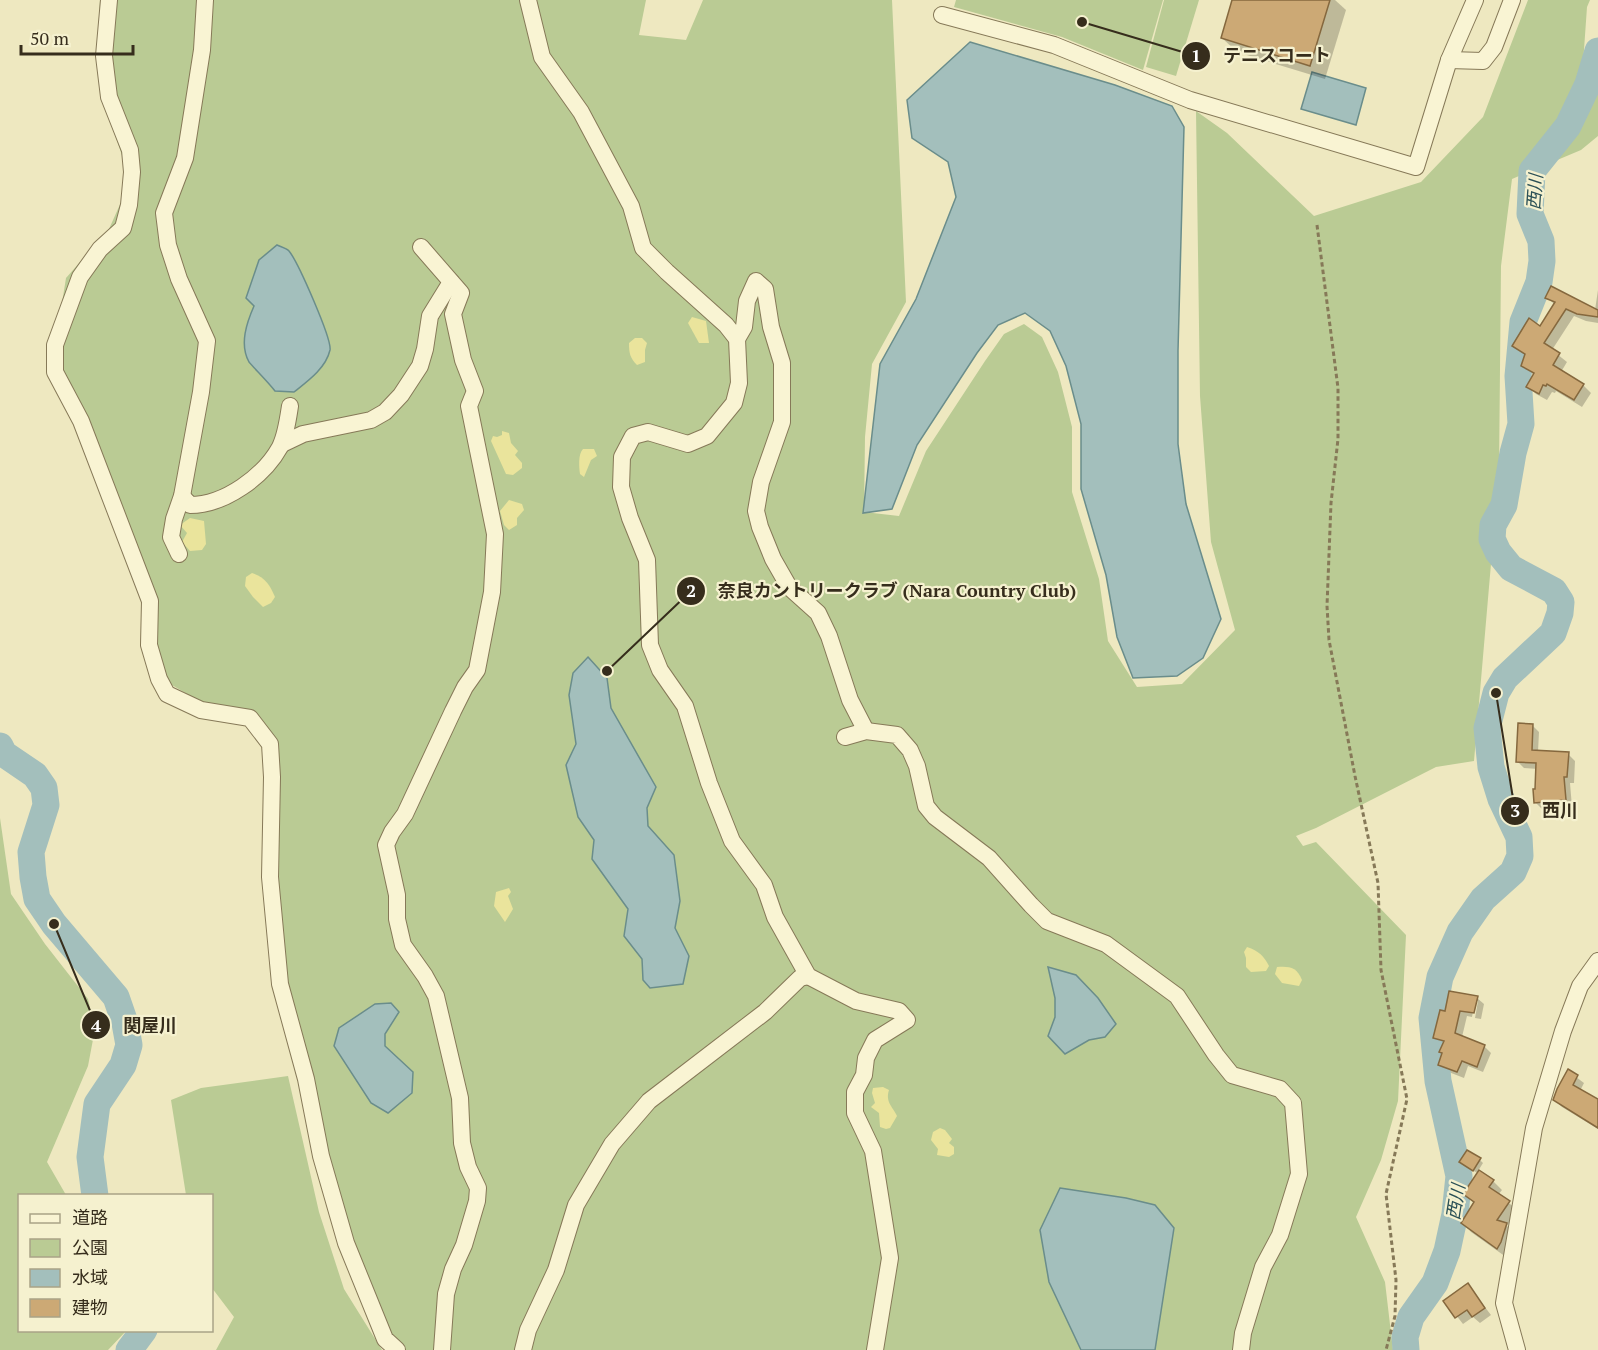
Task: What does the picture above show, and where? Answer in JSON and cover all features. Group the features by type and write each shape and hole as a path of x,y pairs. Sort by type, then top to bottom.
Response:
{"street":[{"path":"109,0 104,56 109,97 130,150 132,172 129,205 123,228 100,249 80,277 55,345 55,372 85,430 150,601 149,645 159,679 167,694 201,710 250,718 270,744 272,777 270,877 280,984 306,1079 321,1156 346,1244 385,1339 397,1350"},
{"path":"179,554 171,537 182,496 201,392 207,341 179,279 168,245 164,213 185,158 202,50 206,0"},
{"path":"528,0 542,57 581,112 630,206 643,248 726,325 737,339"},
{"path":"942,15 1054,45 1190,100 1416,167 1449,60 1475,0"},
{"path":"1449,60 1483,61 1494,47 1512,0"},
{"path":"421,247 461,292 453,314 463,360 475,391 469,406 495,534 492,592 477,670 461,695 405,814 386,845 392,865 397,895 397,919 403,945 436,996 460,1098 462,1143 468,1167 478,1188 477,1201 464,1245 453,1269 447,1294 442,1350"},
{"path":"866,731 850,700 829,636 818,613 789,587 773,559 756,511 761,482 782,422 782,363 771,327 765,289 756,281 747,301 744,327 737,339 739,383 734,403 707,436 688,444 648,432 633,436 622,457 621,487 630,518 647,560 650,645 660,670 685,706 709,783 732,841 764,885 775,917 808,976 856,1001 899,1011 907,1020 875,1040 866,1058 864,1075 855,1092 855,1113 873,1150 890,1258 874,1350"},
{"path":"282,444 303,434 371,420 385,412 401,395 420,366 430,316 451,282"},
{"path":"182,496 190,505 206,505 262,472 282,444 290,406"},
{"path":"845,737 866,731 897,735 910,750 917,766 926,806 935,817 989,858 1047,921 1106,944 1131,960 1149,977 1177,996 1232,1075 1280,1089 1293,1103 1299,1174 1280,1235 1263,1267 1243,1334 1241,1350"},
{"path":"1517,1350 1504,1303 1534,1128 1563,1031 1580,986 1598,961"},
{"path":"523,1350 528,1330 556,1270 576,1205 612,1144 649,1101 765,1012 800,978 808,976"}],"path":[{"path":"1317,225 1338,388 1338,439 1331,503 1327,606 1329,640 1354,776 1378,883 1381,970 1407,1099 1386,1194 1396,1280 1395,1316 1386,1350"}],"green space":[{"path":"100,0 646,0 639,35 686,40 703,0 892,0 906,302 872,364 865,437 864,512 899,516 926,451 1004,334 1024,324 1042,337 1058,372 1072,427 1072,492 1099,579 1108,641 1137,687 1182,684 1235,630 1211,542 1200,396 1196,111 1227,133 1314,216 1421,182 1483,117 1528,0 1590,0 1587,7 1582,78 1598,94 1598,136 1581,150 1512,179 1501,266 1499,471 1474,761 1436,767 1296,836 1303,846 1316,842 1406,935 1398,1101 1381,1160 1356,1217 1385,1282 1393,1350 388,1350 353,1282 323,1184 306,1106 284,943 266,725 201,702 165,681 153,647 152,591 51,372 66,278 109,229 126,191 127,170 103,100 97,50"},
{"path":"956,0 1163,0 1143,70 1062,37 954,7"},
{"path":"1164,0 1199,0 1176,76 1146,67"},
{"path":"0,818 11,894 45,944 88,999 95,1029 88,1066 47,1162 65,1194 18,1194 18,1332 125,1332 108,1350 0,1350"},
{"path":"288,1076 319,1212 344,1289 382,1350 216,1350 234,1317 213,1289 213,1194 186,1194 171,1100 201,1088"}],"sand":[{"path":"692,317 706,321 709,343 699,343 688,323"},
{"path":"635,338 642,338 647,343 645,362 637,365 631,358 629,350 629,343"},
{"path":"502,431 509,433 511,443 518,451 515,455 522,463 522,468 513,475 506,474 491,441 493,436 502,435"},
{"path":"583,449 594,449 597,456 591,460 584,477 580,474 579,464"},
{"path":"509,500 522,504 524,510 517,518 517,525 509,530 504,525 500,511"},
{"path":"190,518 204,521 206,544 202,550 190,551 182,542 187,533 180,525"},
{"path":"252,573 266,582 275,597 271,603 263,607 245,586 246,577"},
{"path":"509,888 511,892 508,896 513,909 505,922 494,906 496,892"},
{"path":"1247,947 1263,957 1269,966 1266,971 1251,972 1246,967 1244,952"},
{"path":"1277,967 1289,967 1295,970 1302,980 1299,986 1282,983 1275,974"},
{"path":"883,1087 889,1090 889,1101 897,1116 890,1128 886,1129 880,1127 879,1113 871,1107 875,1103 873,1088"},
{"path":"940,1128 945,1130 952,1139 949,1143 954,1147 954,1154 949,1157 937,1155 938,1149 931,1140 933,1132"}],"water":[{"path":"970,42 1115,85 1172,106 1184,127 1178,444 1186,504 1221,619 1203,658 1177,676 1133,678 1117,637 1106,575 1081,489 1081,424 1066,366 1050,331 1025,313 998,325 977,353 917,445 892,509 863,513 880,364 916,299 956,197 948,162 912,138 907,100"},
{"path":"1312,72 1366,88 1356,125 1301,109"},
{"path":"277,245 289,251 299,270 314,300 330,350 321,368 294,392 275,391 249,362 244,341 254,306 246,298 259,260"},
{"path":"588,657 607,678 611,708 656,787 647,808 648,826 674,855 680,901 675,928 689,956 683,984 650,988 643,980 642,959 624,936 628,909 592,859 594,840 578,817 566,765 576,744 569,695 573,673"},
{"path":"1048,967 1076,975 1098,998 1116,1024 1105,1037 1089,1040 1065,1054 1048,1036 1055,1017 1055,998"},
{"path":"391,1003 399,1012 385,1034 385,1046 413,1072 412,1093 388,1113 371,1103 334,1046 339,1028 375,1004"},
{"path":"1060,1188 1155,1205 1174,1228 1155,1350 1081,1350 1049,1282 1040,1230"}],"building":[{"path":"1232,0 1330,0 1310,66 1221,38"},
{"path":"1551,286 1598,310 1598,317 1577,314 1566,309 1544,343 1560,353 1553,365 1584,384 1574,400 1547,384 1543,385 1539,394 1526,387 1534,373 1521,366 1525,354 1512,346 1529,318 1540,326 1555,302 1545,298"},
{"path":"1518,723 1533,724 1532,750 1569,752 1567,777 1564,777 1566,800 1534,803 1536,763 1516,762"},
{"path":"1449,991 1478,996 1474,1013 1460,1011 1455,1033 1485,1045 1477,1067 1462,1061 1457,1072 1438,1065 1442,1053 1439,1052 1444,1041 1433,1038 1440,1010 1445,1011"},
{"path":"1568,1069 1578,1075 1573,1085 1598,1099 1598,1128 1553,1100"},
{"path":"1467,1150 1481,1158 1473,1171 1459,1162"},
{"path":"1479,1170 1494,1180 1489,1187 1510,1201 1497,1220 1507,1223 1497,1249 1461,1223 1474,1202 1463,1194"},
{"path":"1468,1283 1485,1308 1472,1317 1467,1310 1455,1318 1443,1301"}],"waterway":[{"name":"西川","path":"1406,1350 1405,1337 1411,1317 1435,1283 1447,1251 1455,1214 1459,1176 1438,1081 1432,1018 1440,977 1460,932 1483,899 1513,872 1520,856 1519,837 1501,799 1491,767 1487,728 1496,693 1505,678 1553,633 1560,613 1561,602 1554,591 1511,568 1498,552 1492,539 1493,525 1504,505 1513,453 1521,424 1518,376 1523,322 1539,282 1542,261 1541,241 1530,214 1532,171 1568,126 1588,84 1598,51"},
{"path":"0,746 4,754 35,775 44,788 46,805 31,852 37,899 54,924 116,997 125,1023 129,1045 123,1065 97,1104 90,1157 95,1194"},
{"path":"129,1350 142,1332"}],"place":[{"name":"テニスコート","path":"1082,22"},
{"name":"奈良カントリークラブ (Nara Country Club)","path":"607,671"},
{"name":"西川","path":"1496,693"},
{"name":"関屋川","path":"54,924"}]}
